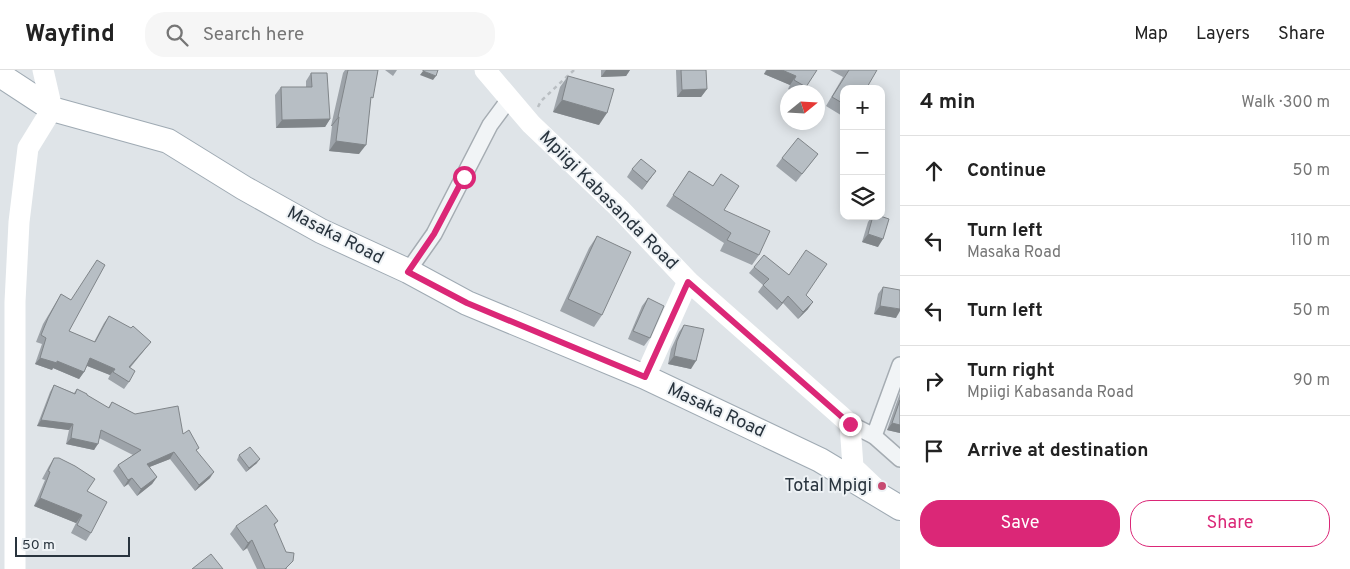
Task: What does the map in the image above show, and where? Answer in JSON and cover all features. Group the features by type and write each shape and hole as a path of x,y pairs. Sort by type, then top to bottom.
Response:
{"main road":[{"path":"15,569 15,302 19,222 28,148 52,109 42,70"},
{"name":"Mpiigi Kabasanda Road","path":"485,70 531,124 619,208 688,282 850,424"},
{"name":"Masaka Road","path":"0,75 52,109 168,141 244,188 312,226 408,272 467,303 645,377 820,460 894,504"},
{"path":"645,377 688,282"},
{"path":"850,424 853,467 894,504"}],"street":[{"path":"408,272 434,234 490,125 510,98"},
{"path":"874,436 900,365"},
{"path":"850,424 874,436 900,459"}],"path":[{"path":"531,124 541,101 574,70"}],"building":[{"path":"348,70 378,70 373,98 371,97 366,145 336,141 338,117"},
{"path":"423,70 438,70 436,76"},
{"path":"681,70 706,70 707,89 682,90"},
{"path":"782,70 817,70 807,85 803,85 794,80 796,76"},
{"path":"849,70 877,70 868,85 840,85 840,102 832,97"},
{"path":"311,73 327,73 330,119 282,120 281,87 312,87"},
{"path":"568,76 614,89 607,113 562,100"},
{"path":"798,138 818,154 802,174 782,158"},
{"path":"641,159 656,171 647,182 632,169"},
{"path":"689,171 713,186 721,174 739,186 724,210 770,231 759,255 727,240 731,233 673,195"},
{"path":"885,218 889,219 883,239 868,234 872,220 885,220"},
{"path":"597,236 631,252 602,315 568,299"},
{"path":"806,250 827,264 806,295 813,302 803,312 788,296 782,303 763,285 769,279 754,267 764,255 789,275"},
{"path":"97,260 105,265 69,331 95,342 109,316 131,328 133,326 151,342 129,367 135,371 129,382 113,372 115,369 90,358 84,372 57,361 57,363 40,358 46,338 41,335 61,294 71,300"},
{"path":"883,287 900,290 900,309 880,306"},
{"path":"648,298 664,306 650,338 633,331"},
{"path":"684,325 704,329 696,361 674,356 677,341"},
{"path":"54,385 75,394 77,389 109,408 112,402 135,414 178,406 183,434 189,430 199,448 196,450 214,472 199,485 174,452 147,464 157,477 141,489 132,478 128,480 118,465 141,450 101,430 98,444 71,438 73,424 41,420"},
{"path":"900,400 900,425 892,423"},
{"path":"250,447 260,459 249,468 239,455"},
{"path":"54,458 59,458 75,466 95,479 87,491 107,502 91,533 77,525 82,515 40,498"},
{"path":"266,505 278,521 274,524 286,552 294,553 293,561 285,569 265,569 252,540 248,543 236,526"},
{"path":"211,554 223,569 192,569"}],"place":[{"name":"Total Mpigi","path":"882,486"}],"route":[{"path":"464,177 434,234 408,272 467,303 645,377 688,282 850,424"}]}
